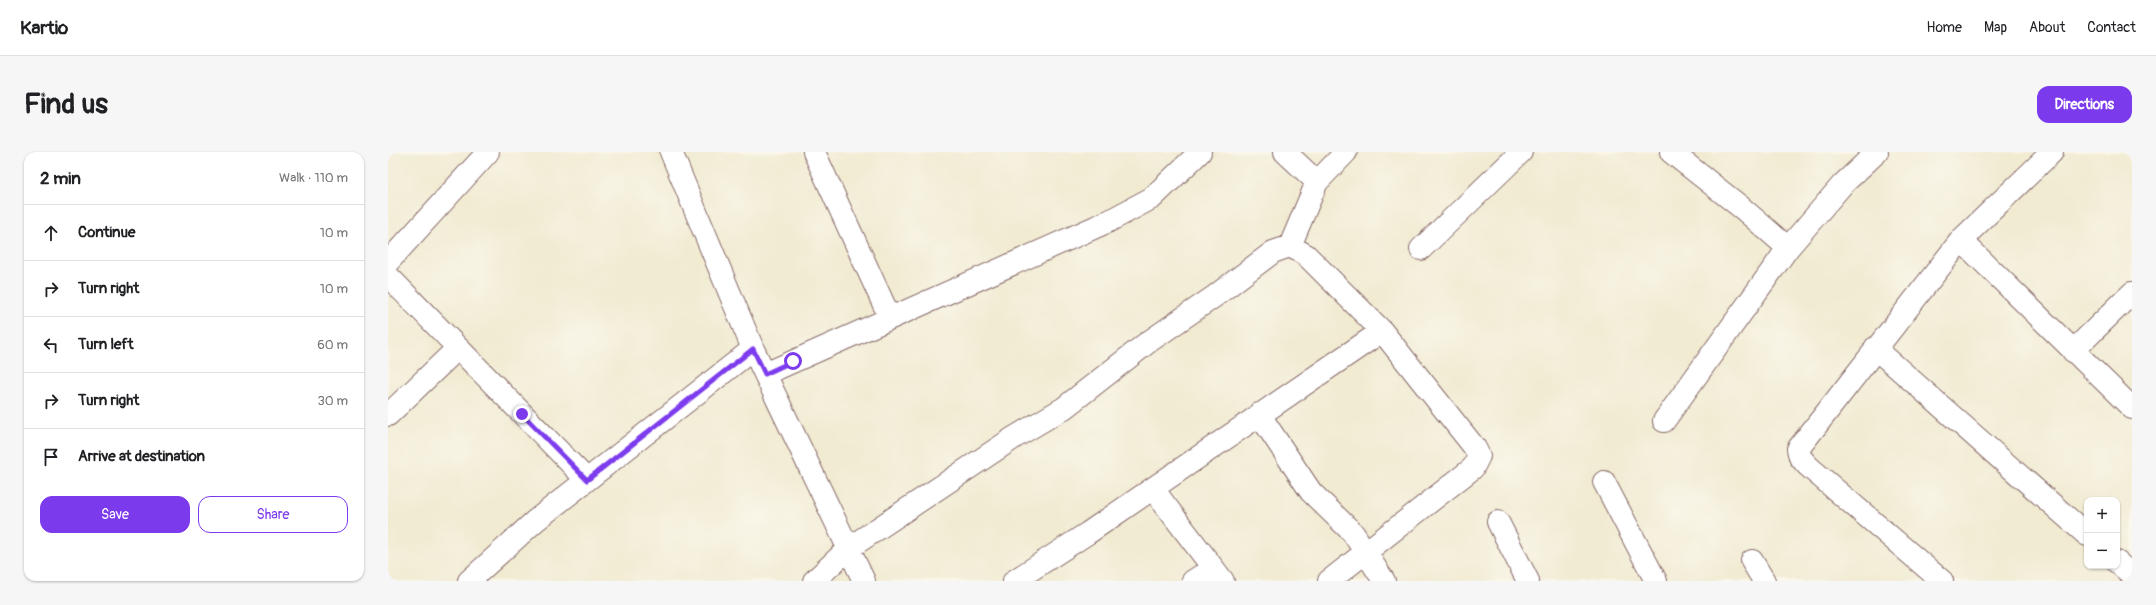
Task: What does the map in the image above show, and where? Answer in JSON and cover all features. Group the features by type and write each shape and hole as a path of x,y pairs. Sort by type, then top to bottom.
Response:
{"street":[{"path":"388,262 488,152"},
{"path":"672,152 753,349 864,581"},
{"path":"814,152 890,318"},
{"path":"765,374 1115,218 1152,198 1200,152"},
{"path":"1285,152 1317,182"},
{"path":"814,581 849,548 1015,437 1064,408 1147,343 1215,296 1273,252 1290,246 1317,182 1346,152"},
{"path":"1421,249 1522,152"},
{"path":"1671,152 1742,208 1788,248"},
{"path":"1664,421 1788,248 1842,184 1877,152"},
{"path":"1942,581 1808,466 1799,454 1798,449 1875,348 1961,240 2052,152"},
{"path":"1961,240 2073,352 2132,408"},
{"path":"1290,246 1306,255 1382,331 1475,448 1479,456 1473,468 1329,581"},
{"path":"388,276 587,480"},
{"path":"2073,352 2132,293"},
{"path":"1014,581 1153,489 1259,414 1303,387 1382,331"},
{"path":"388,415 458,348"},
{"path":"1875,348 2085,533"},
{"path":"469,581 535,521 753,349"},
{"path":"1259,414 1311,492 1353,533 1365,554 1384,581"},
{"path":"1604,482 1656,581"},
{"path":"1153,489 1218,574 1193,581"},
{"path":"1498,522 1528,581"},
{"path":"1752,561 1764,581"},
{"path":"2120,565 2132,575"}],"route":[{"path":"522,414 587,480 753,349 765,374 793,361"}]}
